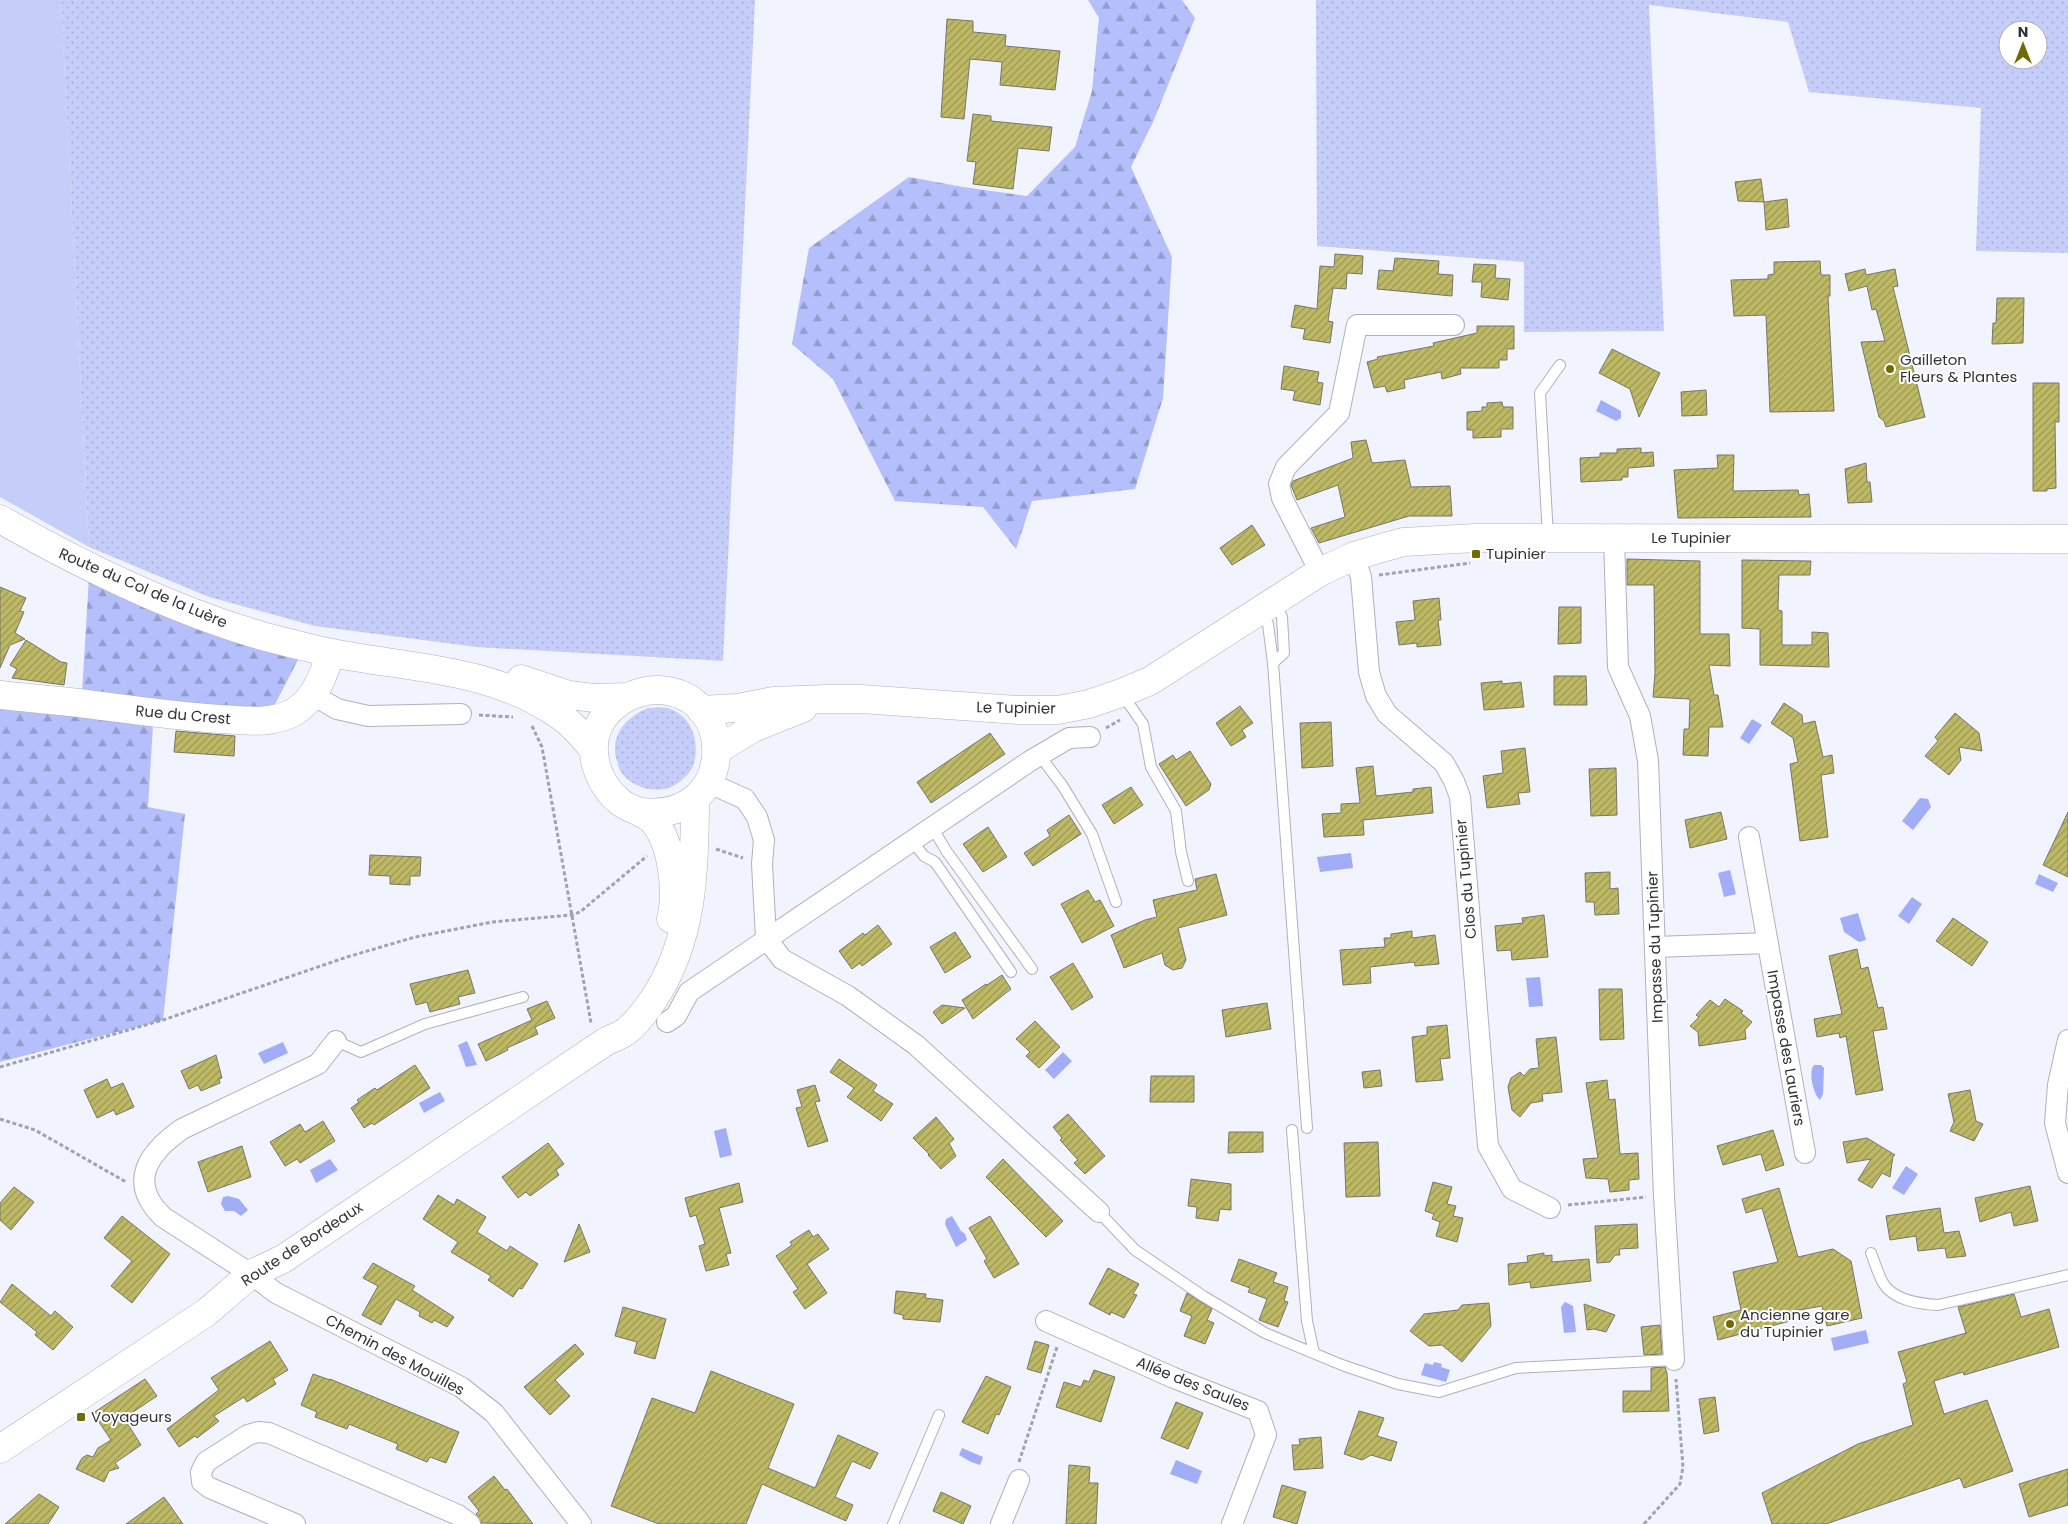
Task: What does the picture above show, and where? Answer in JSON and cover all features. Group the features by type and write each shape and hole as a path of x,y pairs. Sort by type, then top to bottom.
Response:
{"main road":[{"name":"Route du Col de la Luère","path":"0,519 59,553 205,618 264,636 331,653 439,670 492,682 532,698 558,713 580,733 594,750"},
{"name":"Le Tupinier","path":"701,710 738,708 773,701 825,699 861,699 1019,710 1058,710 1089,704 1127,702 1150,681 1320,572 1358,567 1403,542 1448,538 2068,539"},
{"name":"Rue du Crest","path":"0,695 78,703 169,716 259,721 277,719 295,712 313,695 319,687 331,653"},
{"name":"Route du Col de la Luère","path":"439,670 495,673 532,681 569,695 627,697"},
{"path":"666,691 679,695 701,710 712,729 717,750 715,767 702,791 683,807 670,812 656,814 641,812 622,804 606,789 596,771 594,750 598,728 609,710 627,697 639,692 666,691"},
{"path":"717,750 753,728 825,699"},
{"name":"Route de Bordeaux","path":"0,1449 207,1312 251,1274 283,1259 605,1042 622,1034 641,1017 668,976 682,940 692,887 702,791"},
{"name":"Route de Bordeaux","path":"605,1042 641,994 664,942 672,915 673,887 670,862 664,844 652,821 641,812"}],"street":[{"path":"1320,572 1282,498 1279,484 1286,467 1339,413 1357,325 1454,325"},
{"name":"Impasse du Tupinier","path":"1614,538 1618,667 1640,716 1648,762 1664,1196 1674,1360"},
{"name":"Clos du Tupinier","path":"1358,567 1369,672 1376,696 1387,714 1444,763 1460,797 1488,1146 1512,1189 1550,1208"},
{"path":"313,695 337,709 368,716 461,714"},
{"path":"667,1022 676,1016 689,992 766,938 1069,738 1090,738"},
{"path":"702,791 745,799 757,817 764,840 762,864 766,938 782,959 848,996 916,1045 1098,1212"},
{"name":"Impasse des Lauriers","path":"1749,837 1805,1153"},
{"path":"1654,947 1768,943"},
{"path":"2068,1040 2058,1085 2054,1123 2068,1173"},
{"path":"146,1194 143,1179 150,1160 164,1142 182,1129 318,1064 336,1041"},
{"name":"Chemin des Mouilles","path":"146,1194 151,1206 163,1216 251,1274 276,1293 461,1387 494,1413 581,1524"},
{"name":"Allée des Saules","path":"1054,1325 1174,1378 1258,1411 1266,1435 1232,1524"},
{"path":"295,1524 210,1488 202,1482 201,1472 206,1462 248,1435 258,1432 269,1433 458,1515 470,1524"},
{"path":"1001,1524 1019,1480"}],"lane":[{"path":"1548,538 1540,393 1560,364"},
{"path":"1267,606 1282,617 1284,653 1273,663"},
{"path":"1267,606 1273,663 1307,1128"},
{"path":"1127,702 1143,724 1151,766 1176,811 1181,852 1188,881"},
{"path":"1040,756 1062,785 1092,834 1116,902"},
{"path":"932,827 947,852 1032,970"},
{"path":"912,841 924,856 935,862 1011,972"},
{"path":"336,1041 361,1052 425,1024 523,997"},
{"path":"1292,1130 1308,1321 1314,1353"},
{"path":"1098,1212 1136,1250 1204,1296 1265,1332 1342,1365 1398,1384 1439,1392 1516,1368 1674,1360"},
{"path":"1871,1253 1884,1285 1902,1299 1917,1304 1938,1305 2068,1276"},
{"path":"893,1524 939,1415"}],"path":[{"path":"1358,567 1480,562"},
{"path":"1090,738 1127,702"},
{"path":"526,718 537,734 542,747 591,1024 605,1042"},
{"path":"0,1067 163,1020 347,957 414,937 492,922 571,915 580,912 652,851 664,844"},
{"path":"0,1119 35,1130 146,1194"},
{"path":"1550,1208 1582,1203 1664,1196"},
{"path":"1019,1480 1017,1468 1043,1394 1054,1325"},
{"path":"1644,1524 1680,1484 1683,1467 1674,1360"}],"shaded area":[{"path":"0,0 61,0 89,547 0,497"},
{"path":"61,0 755,0 723,661 477,647 315,626 209,597 89,547"},
{"path":"1316,0 2068,0 2068,253 1976,251 1981,108 1809,92 1788,22 1649,5 1664,331 1524,332 1524,262 1317,246"},
{"path":"1601,400 1621,411 1621,418 1616,421 1596,411"},
{"path":"648,708 667,708 682,716 692,729 696,746 696,755 692,769 678,783 664,789 656,790 640,787 626,778 621,772 615,752 615,743 621,728 626,722"},
{"path":"1752,719 1762,725 1749,744 1740,738"},
{"path":"1920,798 1928,799 1931,807 1913,830 1902,821"},
{"path":"1351,853 1353,868 1320,872 1317,857"},
{"path":"1730,870 1736,894 1724,897 1718,873"},
{"path":"2039,874 2058,883 2053,892 2035,884"},
{"path":"1912,897 1922,904 1909,924 1898,916"},
{"path":"1858,913 1866,940 1859,942 1844,932 1840,918"},
{"path":"1540,977 1543,1006 1529,1007 1526,978"},
{"path":"467,1041 477,1065 466,1067 458,1045"},
{"path":"283,1042 288,1053 264,1064 258,1053"},
{"path":"1063,1052 1072,1061 1054,1079 1045,1070"},
{"path":"1814,1065 1821,1065 1824,1068 1823,1094 1820,1100 1815,1093 1812,1083 1811,1073"},
{"path":"440,1092 445,1101 424,1113 419,1103"},
{"path":"726,1128 732,1155 720,1158 714,1131"},
{"path":"330,1159 338,1170 316,1183 310,1170"},
{"path":"1906,1166 1918,1174 1904,1195 1892,1188"},
{"path":"228,1196 239,1199 248,1210 241,1216 234,1211 225,1211 221,1204 223,1197"},
{"path":"952,1216 967,1240 956,1247 945,1224 946,1219"},
{"path":"1565,1302 1573,1306 1576,1332 1564,1333 1561,1307"},
{"path":"1866,1330 1869,1343 1834,1351 1831,1338"},
{"path":"1434,1362 1442,1364 1441,1367 1450,1370 1446,1382 1421,1375 1425,1363 1433,1365"},
{"path":"962,1448 983,1457 980,1465 959,1455"},
{"path":"1176,1460 1202,1471 1197,1484 1170,1474"}],"green space":[{"path":"1088,0 1182,0 1195,18 1153,122 1131,167 1172,257 1163,398 1135,489 1032,501 1016,549 983,507 895,501 833,379 792,344 809,248 909,177 1027,196 1075,147 1092,91 1099,18"},
{"path":"89,577 300,656 273,708 154,708 148,807 185,814 163,1020 0,1062 0,701 81,710"}],"building":[{"path":"947,19 973,21 973,32 1006,35 1005,46 1060,51 1055,90 1000,85 1002,62 970,59 964,119 941,117"},
{"path":"973,114 991,116 991,121 1052,127 1049,151 1018,148 1013,189 973,184 976,162 967,161"},
{"path":"1761,179 1764,202 1738,201 1735,182"},
{"path":"1787,199 1789,227 1766,230 1764,202"},
{"path":"1335,254 1363,256 1362,274 1347,273 1346,289 1333,288 1328,321 1333,322 1330,343 1303,339 1305,329 1291,327 1295,305 1317,309 1320,266 1334,267"},
{"path":"1395,258 1439,261 1438,274 1453,275 1452,296 1377,289 1379,270 1393,271"},
{"path":"1820,261 1821,275 1830,275 1830,296 1828,296 1834,411 1770,412 1766,315 1734,316 1731,280 1768,279 1768,275 1774,274 1774,262"},
{"path":"1474,264 1496,265 1495,278 1510,279 1508,300 1481,297 1482,282 1472,282"},
{"name":"Gailleton Fleurs & Plantes","path":"1865,269 1866,275 1895,269 1898,286 1893,287 1925,417 1886,427 1884,421 1879,417 1861,342 1885,341 1876,309 1872,310 1867,286 1849,291 1845,274"},
{"path":"1997,298 2024,298 2023,343 1992,344 1993,323 1996,323"},
{"path":"1477,326 1514,326 1514,349 1507,349 1507,360 1499,360 1499,368 1460,368 1461,374 1442,379 1441,372 1404,380 1405,388 1387,392 1385,386 1374,388 1367,362 1378,359 1377,357 1434,346 1433,343 1477,333"},
{"path":"1612,349 1660,373 1639,417 1630,389 1599,373"},
{"path":"1284,366 1319,372 1317,382 1323,383 1320,405 1293,400 1295,391 1281,389"},
{"path":"2033,383 2059,383 2059,422 2055,422 2056,488 2047,489 2047,491 2033,491"},
{"path":"1706,390 1707,415 1682,416 1681,392"},
{"path":"1502,402 1503,407 1513,407 1513,429 1501,429 1501,437 1473,438 1473,430 1467,430 1467,412 1482,411 1482,407 1487,407 1487,403"},
{"path":"1366,440 1372,463 1405,460 1411,487 1450,486 1452,516 1409,516 1319,543 1311,528 1345,517 1338,485 1297,500 1291,485 1293,481 1353,458 1351,442"},
{"path":"1641,448 1641,453 1653,452 1654,466 1628,468 1628,477 1622,477 1622,480 1581,482 1580,458 1600,457 1600,453 1617,453 1617,449"},
{"path":"1717,455 1734,455 1733,491 1798,490 1799,495 1809,494 1811,517 1678,518 1674,470 1718,468"},
{"path":"1866,463 1867,482 1870,482 1872,502 1848,503 1845,469"},
{"path":"1252,525 1265,545 1232,565 1220,548"},
{"path":"1627,559 1700,561 1700,634 1729,634 1730,666 1709,665 1714,695 1718,695 1723,727 1709,727 1708,756 1683,755 1684,729 1689,729 1690,699 1653,697 1655,673 1654,585 1627,585"},
{"path":"1742,560 1811,561 1810,575 1779,575 1778,610 1782,611 1782,645 1812,645 1812,632 1828,633 1829,667 1760,665 1760,629 1742,628"},
{"path":"0,587 26,598 20,611 24,612 15,633 25,639 10,645 0,668"},
{"path":"1439,598 1441,620 1438,620 1441,645 1417,647 1417,643 1399,645 1396,622 1415,620 1413,601"},
{"path":"1559,607 1581,607 1581,643 1558,644"},
{"path":"26,640 61,662 67,663 64,685 12,678 17,669 10,665"},
{"path":"1554,676 1586,676 1587,705 1554,705"},
{"path":"1502,681 1502,684 1521,682 1524,707 1484,710 1481,683"},
{"path":"1784,703 1802,715 1803,724 1815,721 1823,757 1832,755 1834,773 1821,775 1828,837 1800,841 1790,764 1798,762 1793,738 1771,723"},
{"path":"1240,706 1253,723 1242,730 1246,737 1231,746 1216,723"},
{"path":"1955,713 1979,733 1982,751 1959,747 1961,760 1949,775 1925,756 1938,741 1935,737"},
{"path":"1331,722 1333,766 1302,768 1300,723"},
{"path":"176,731 235,736 234,756 174,752"},
{"path":"990,733 1005,754 931,803 917,782"},
{"path":"1525,748 1530,792 1518,793 1520,804 1487,808 1483,776 1503,773 1501,751"},
{"path":"1190,751 1211,784 1209,790 1186,806 1159,764 1173,755 1176,760"},
{"path":"1373,766 1376,796 1413,792 1413,789 1431,787 1433,813 1363,820 1364,835 1324,837 1322,814 1341,813 1341,804 1360,803 1356,768"},
{"path":"1616,768 1617,815 1591,816 1589,769"},
{"path":"1131,787 1143,805 1114,824 1102,805"},
{"path":"1721,812 1727,839 1690,848 1685,820"},
{"path":"2068,812 2068,877 2043,865"},
{"path":"1069,815 1081,834 1033,866 1024,853 1050,836 1047,830"},
{"path":"988,827 1007,857 983,872 963,844"},
{"path":"370,855 421,857 420,876 410,876 410,885 390,884 390,876 369,875"},
{"path":"1610,872 1610,889 1618,888 1619,914 1595,915 1594,902 1586,902 1585,873"},
{"path":"1216,874 1227,915 1178,928 1186,960 1182,968 1173,970 1165,965 1162,953 1124,968 1111,935 1145,920 1157,917 1153,900 1197,890 1195,879"},
{"path":"1088,890 1095,902 1100,900 1114,926 1082,943 1061,904"},
{"path":"1544,915 1548,957 1512,960 1511,950 1497,951 1495,926 1523,923 1522,918"},
{"path":"1953,918 1988,942 1972,966 1936,941"},
{"path":"878,925 892,944 862,966 860,963 852,969 839,951 863,933 865,935"},
{"path":"1412,931 1412,938 1435,935 1439,964 1415,966 1414,962 1370,967 1371,983 1343,985 1340,950 1385,947 1384,938 1391,938 1391,934"},
{"path":"955,932 971,957 945,973 930,947"},
{"path":"1857,949 1861,969 1868,967 1878,1008 1883,1007 1887,1029 1873,1031 1883,1090 1856,1095 1846,1036 1840,1038 1839,1033 1817,1037 1814,1019 1842,1014 1829,956"},
{"path":"1073,963 1093,997 1072,1010 1050,977"},
{"path":"468,970 475,993 458,997 460,1004 430,1012 427,1002 416,1005 410,984"},
{"path":"1002,975 1011,989 973,1019 962,1000"},
{"path":"1599,989 1622,989 1624,1039 1600,1040"},
{"path":"1725,999 1743,1011 1741,1013 1752,1022 1745,1030 1746,1039 1699,1046 1698,1032 1690,1026 1699,1017 1696,1015 1710,1000 1719,1007"},
{"path":"547,1001 555,1018 535,1027 538,1034 507,1048 508,1050 486,1061 478,1044 532,1020 527,1009"},
{"path":"1267,1003 1271,1029 1226,1037 1222,1010"},
{"path":"942,1005 965,1008 942,1024 933,1012"},
{"path":"1035,1021 1060,1047 1039,1068 1026,1056 1030,1052 1016,1039"},
{"path":"1447,1025 1450,1058 1440,1059 1443,1080 1416,1082 1412,1037 1427,1035 1427,1027"},
{"path":"1556,1037 1562,1092 1542,1094 1543,1101 1531,1103 1520,1117 1512,1110 1508,1087 1511,1078 1520,1072 1524,1076 1530,1069 1539,1068 1536,1039"},
{"path":"216,1055 222,1078 219,1079 220,1083 201,1091 198,1085 189,1089 181,1071"},
{"path":"839,1059 877,1085 873,1091 893,1104 881,1121 847,1097 854,1088 830,1072"},
{"path":"415,1065 430,1088 374,1125 372,1123 364,1128 351,1108 359,1102 357,1100 375,1088 377,1090"},
{"path":"1380,1070 1382,1086 1364,1088 1362,1072"},
{"path":"1151,1076 1194,1076 1194,1102 1150,1102"},
{"path":"107,1079 111,1088 123,1083 134,1107 116,1115 114,1110 97,1118 84,1090"},
{"path":"1607,1080 1609,1100 1615,1099 1620,1154 1638,1153 1639,1179 1629,1180 1629,1190 1610,1192 1608,1179 1586,1178 1583,1159 1598,1158 1586,1083"},
{"path":"815,1085 820,1101 815,1102 828,1141 808,1147 796,1108 802,1107 797,1090"},
{"path":"1970,1090 1976,1121 1983,1124 1974,1141 1950,1131 1954,1122 1948,1094"},
{"path":"1068,1114 1105,1156 1085,1174 1074,1163 1078,1160 1060,1140 1062,1138 1053,1127"},
{"path":"936,1117 954,1139 949,1143 956,1156 941,1169 913,1138"},
{"path":"323,1121 335,1141 300,1163 297,1159 285,1166 270,1142 300,1124 305,1132"},
{"path":"1773,1130 1784,1165 1766,1171 1761,1154 1723,1165 1717,1146"},
{"path":"1229,1132 1263,1132 1263,1152 1228,1153"},
{"path":"1867,1138 1895,1155 1893,1156 1890,1177 1882,1173 1872,1188 1858,1180 1871,1159 1847,1163 1843,1142"},
{"path":"1378,1142 1380,1196 1346,1197 1344,1143"},
{"path":"548,1143 564,1164 556,1170 559,1175 530,1196 526,1192 518,1198 502,1177"},
{"path":"242,1146 251,1177 208,1192 198,1162"},
{"path":"1003,1159 1063,1221 1046,1237 986,1177"},
{"path":"1191,1179 1231,1184 1231,1210 1220,1209 1218,1221 1196,1218 1197,1207 1188,1206"},
{"path":"1433,1182 1452,1187 1447,1204 1456,1206 1453,1216 1463,1218 1457,1242 1436,1236 1440,1222 1432,1219 1434,1214 1425,1211"},
{"path":"739,1183 743,1202 719,1208 731,1253 726,1254 729,1265 706,1271 699,1246 705,1244 696,1215 690,1217 685,1198"},
{"path":"2030,1186 2038,1221 2014,1226 2011,1212 1980,1222 1975,1198"},
{"path":"14,1187 34,1202 11,1230 0,1220 0,1203"},
{"path":"1779,1188 1798,1257 1833,1249 1851,1261 1862,1318 1827,1326 1822,1306 1788,1312 1790,1321 1718,1340 1713,1317 1741,1310 1733,1272 1778,1262 1762,1208 1746,1213 1742,1199"},
{"path":"438,1195 454,1205 457,1199 486,1217 477,1232 507,1251 510,1246 538,1264 522,1289 519,1288 513,1297 488,1280 491,1276 451,1252 458,1242 423,1219"},
{"path":"1940,1208 1944,1233 1959,1231 1966,1256 1947,1258 1945,1248 1918,1251 1916,1236 1890,1240 1886,1216"},
{"path":"122,1216 170,1254 132,1303 111,1286 132,1261 104,1238"},
{"path":"990,1216 1019,1264 994,1278 984,1261 987,1259 969,1228"},
{"path":"579,1224 590,1252 564,1262"},
{"path":"1637,1224 1638,1248 1619,1249 1620,1255 1615,1255 1610,1262 1597,1263 1595,1226"},
{"path":"809,1230 813,1237 818,1234 829,1249 807,1264 827,1293 805,1309 793,1292 798,1289 776,1256 792,1245 790,1242"},
{"path":"1544,1253 1544,1256 1552,1255 1552,1262 1589,1259 1591,1281 1531,1288 1530,1282 1509,1285 1508,1264 1528,1262 1527,1256"},
{"path":"1239,1259 1277,1273 1273,1282 1288,1287 1284,1301 1288,1302 1278,1327 1259,1320 1267,1299 1248,1292 1250,1288 1231,1281"},
{"path":"373,1263 415,1286 412,1290 454,1317 447,1327 434,1320 432,1323 419,1316 420,1312 396,1299 381,1325 362,1315 378,1286 363,1278"},
{"path":"1108,1268 1139,1284 1133,1294 1137,1295 1124,1318 1111,1312 1110,1315 1089,1304"},
{"path":"12,1284 51,1316 55,1311 73,1327 53,1350 35,1335 37,1332 0,1302"},
{"path":"896,1291 926,1294 925,1298 943,1300 940,1322 903,1319 903,1315 894,1313"},
{"path":"1187,1293 1212,1309 1207,1320 1214,1323 1205,1344 1184,1336 1192,1316 1180,1311"},
{"path":"2014,1294 2021,1317 2049,1309 2059,1347 1964,1375 1963,1372 1934,1381 1944,1414 1987,1400 2013,1471 1964,1488 1960,1478 1826,1524 1772,1524 1762,1493 1858,1444 1913,1425 1903,1384 1907,1382 1898,1352 1966,1333 1958,1307"},
{"path":"1489,1303 1491,1326 1462,1362 1442,1345 1429,1346 1410,1331 1424,1314 1458,1310 1462,1305"},
{"path":"1584,1304 1615,1315 1606,1332 1594,1329 1587,1330"},
{"path":"623,1307 666,1319 655,1359 634,1353 637,1342 615,1336"},
{"path":"1660,1325 1662,1354 1644,1355 1641,1327"},
{"path":"270,1341 288,1370 273,1379 276,1384 247,1402 244,1397 214,1416 219,1421 197,1438 195,1436 179,1447 167,1429 219,1390 211,1378"},
{"path":"1035,1341 1049,1345 1041,1373 1027,1369"},
{"path":"575,1344 584,1354 555,1380 570,1396 550,1415 524,1387"},
{"path":"1665,1367 1669,1411 1623,1412 1623,1391 1651,1391 1651,1368"},
{"path":"1094,1370 1115,1377 1101,1422 1056,1407 1064,1382 1081,1387 1084,1380 1089,1382"},
{"path":"711,1371 794,1404 768,1468 815,1488 838,1435 878,1453 870,1469 852,1461 835,1497 853,1505 846,1521 762,1484 746,1524 659,1524 611,1506 652,1398 695,1413"},
{"path":"313,1374 330,1379 459,1432 446,1463 430,1457 427,1462 396,1449 398,1444 349,1424 347,1429 315,1417 317,1412 301,1405"},
{"path":"986,1376 1011,1387 999,1415 996,1414 988,1434 962,1422"},
{"path":"145,1379 157,1396 124,1418 141,1445 115,1463 119,1468 109,1471 104,1482 76,1469 82,1458 87,1455 93,1457 98,1448 111,1440 93,1413"},
{"path":"1715,1397 1719,1431 1704,1434 1699,1399"},
{"path":"1176,1402 1203,1413 1188,1449 1161,1438"},
{"path":"1359,1411 1384,1418 1377,1436 1397,1442 1391,1461 1371,1455 1362,1460 1344,1454"},
{"path":"1321,1437 1323,1468 1294,1470 1292,1445 1300,1445 1299,1439"},
{"path":"1069,1465 1090,1467 1089,1483 1098,1483 1096,1524 1066,1524"},
{"path":"2068,1469 2068,1505 2029,1517 2019,1484"},
{"path":"494,1476 505,1490 507,1489 533,1524 481,1523 476,1514 479,1511 468,1497"},
{"path":"1282,1485 1306,1492 1297,1524 1273,1517"},
{"path":"941,1492 971,1506 963,1524 933,1511"},
{"path":"39,1494 59,1507 48,1524 5,1524"},
{"path":"164,1497 183,1524 126,1524"}],"place":[{"name":"Gailleton Fleurs & Plantes","path":"1890,369"},
{"name":"Tupinier","path":"1476,554"},
{"name":"Ancienne gare du Tupinier","path":"1730,1324"},
{"name":"Voyageurs","path":"81,1417"}]}
